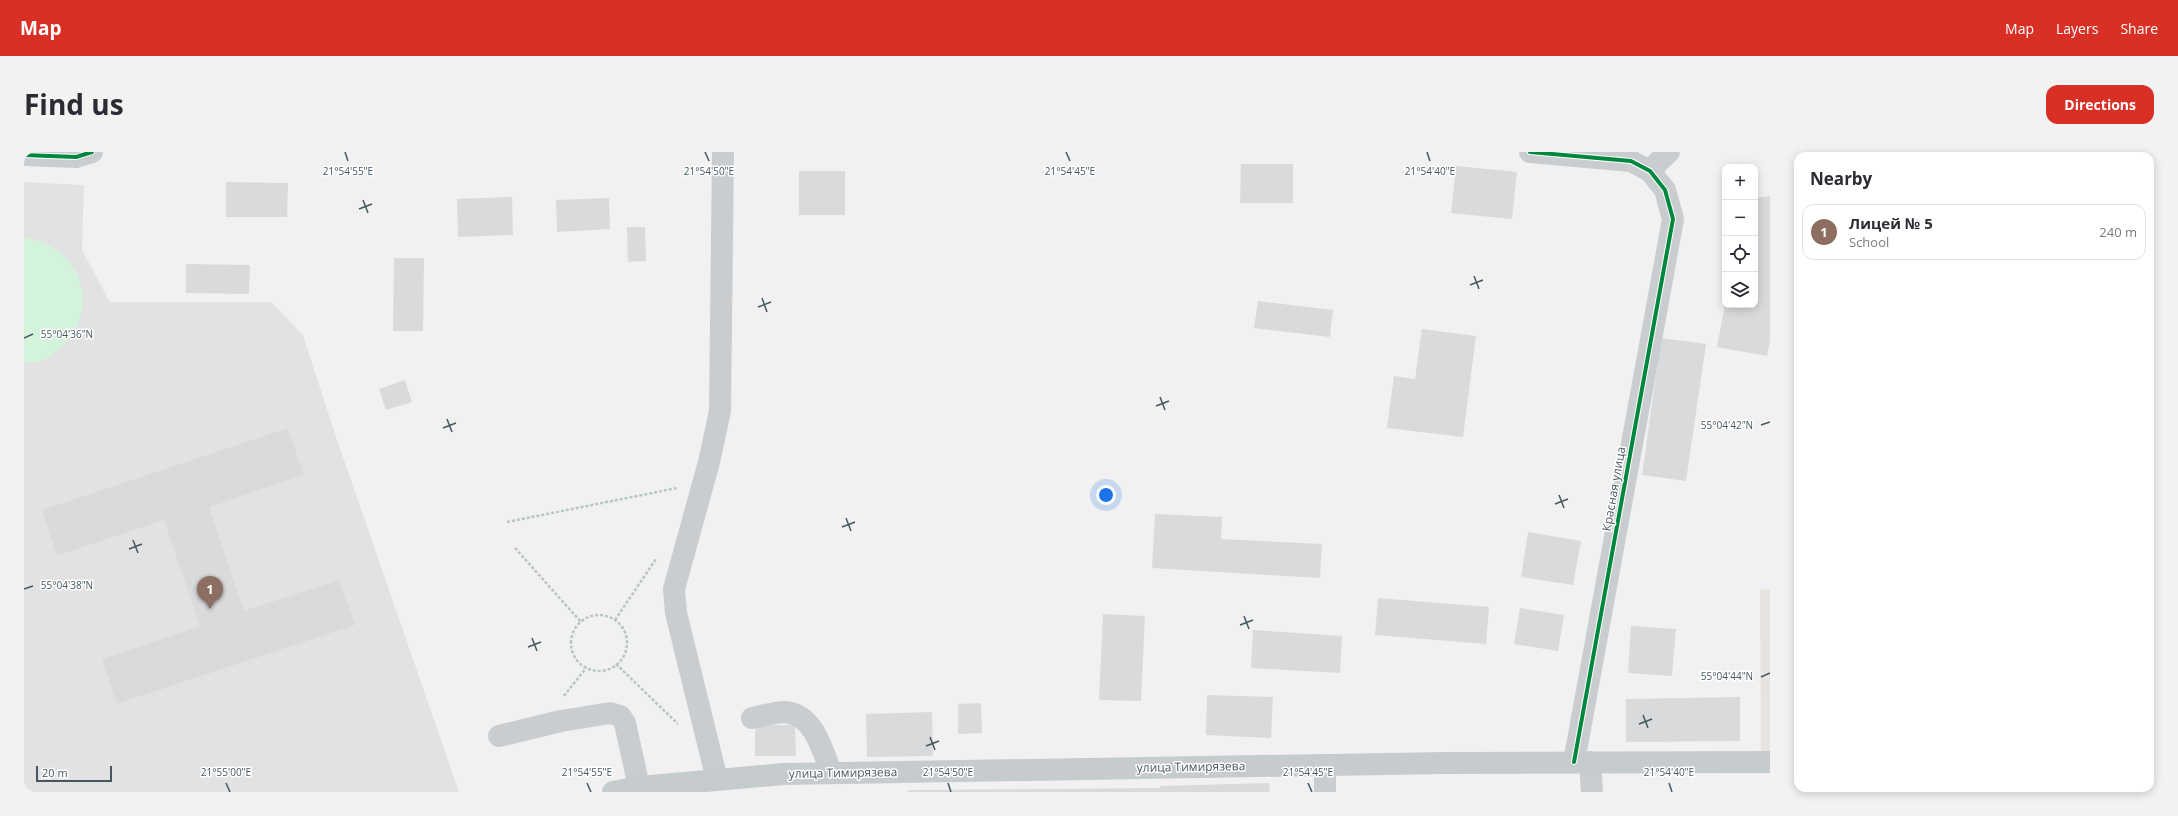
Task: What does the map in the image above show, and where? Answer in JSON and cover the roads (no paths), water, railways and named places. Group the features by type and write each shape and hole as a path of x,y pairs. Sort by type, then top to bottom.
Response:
{"main road":[{"name":"улица Тимирязева","path":"613,792 639,787 784,774 1325,765 1582,762 1770,762"}],"street":[{"path":"24,155 76,157 92,152"},
{"path":"717,780 676,614 674,589 703,483 720,411 723,152"},
{"name":"Красная улица","path":"1530,152 1631,161 1650,171 1666,190 1673,218 1582,762 1592,792"},
{"path":"1653,167 1669,152"},
{"path":"752,718 784,712 793,713 804,720 818,737 831,773"},
{"path":"499,736 587,716 610,713 620,716 625,723 639,787"},
{"path":"1325,765 1325,792"}],"place":[{"name":"Лицей № 5","path":"210,609"}]}
